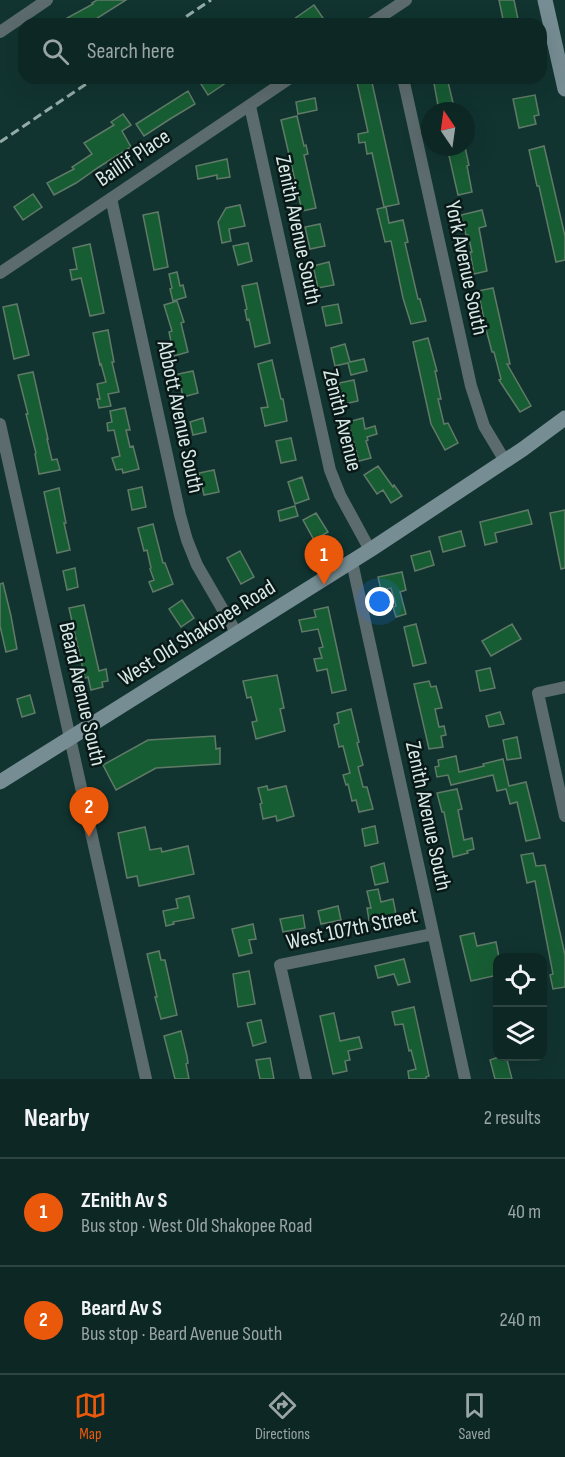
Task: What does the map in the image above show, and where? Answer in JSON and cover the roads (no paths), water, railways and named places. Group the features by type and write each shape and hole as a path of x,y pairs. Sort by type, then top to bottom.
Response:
{"main road":[{"path":"545,0 565,89"},
{"name":"West Old Shakopee Road","path":"0,782 352,562 505,461 565,418"}],"street":[{"path":"21,18 47,0"},
{"path":"389,18 406,0"},
{"path":"0,32 18,20"},
{"name":"Baillif Place","path":"0,273 281,84"},
{"name":"York Avenue South","path":"403,84 471,386 484,426 505,461"},
{"name":"Zenith Avenue South","path":"250,106 306,364"},
{"name":"Abbott Avenue South","path":"111,198 187,540 196,565 237,634"},
{"name":"Zenith Avenue","path":"306,364 330,470 340,495 370,550"},
{"name":"Beard Avenue South","path":"0,424 146,1079"},
{"name":"Zenith Avenue South","path":"352,562 465,1079"},
{"path":"565,687 538,693 565,816"},
{"name":"West 107th Street","path":"306,1079 280,965 433,934"}],"railway":[{"path":"184,18 211,0"},
{"path":"0,142 86,84"}],"place":[{"name":"ZEnith Av S","path":"324,585"},
{"name":"Beard Av S","path":"89,837"}]}
